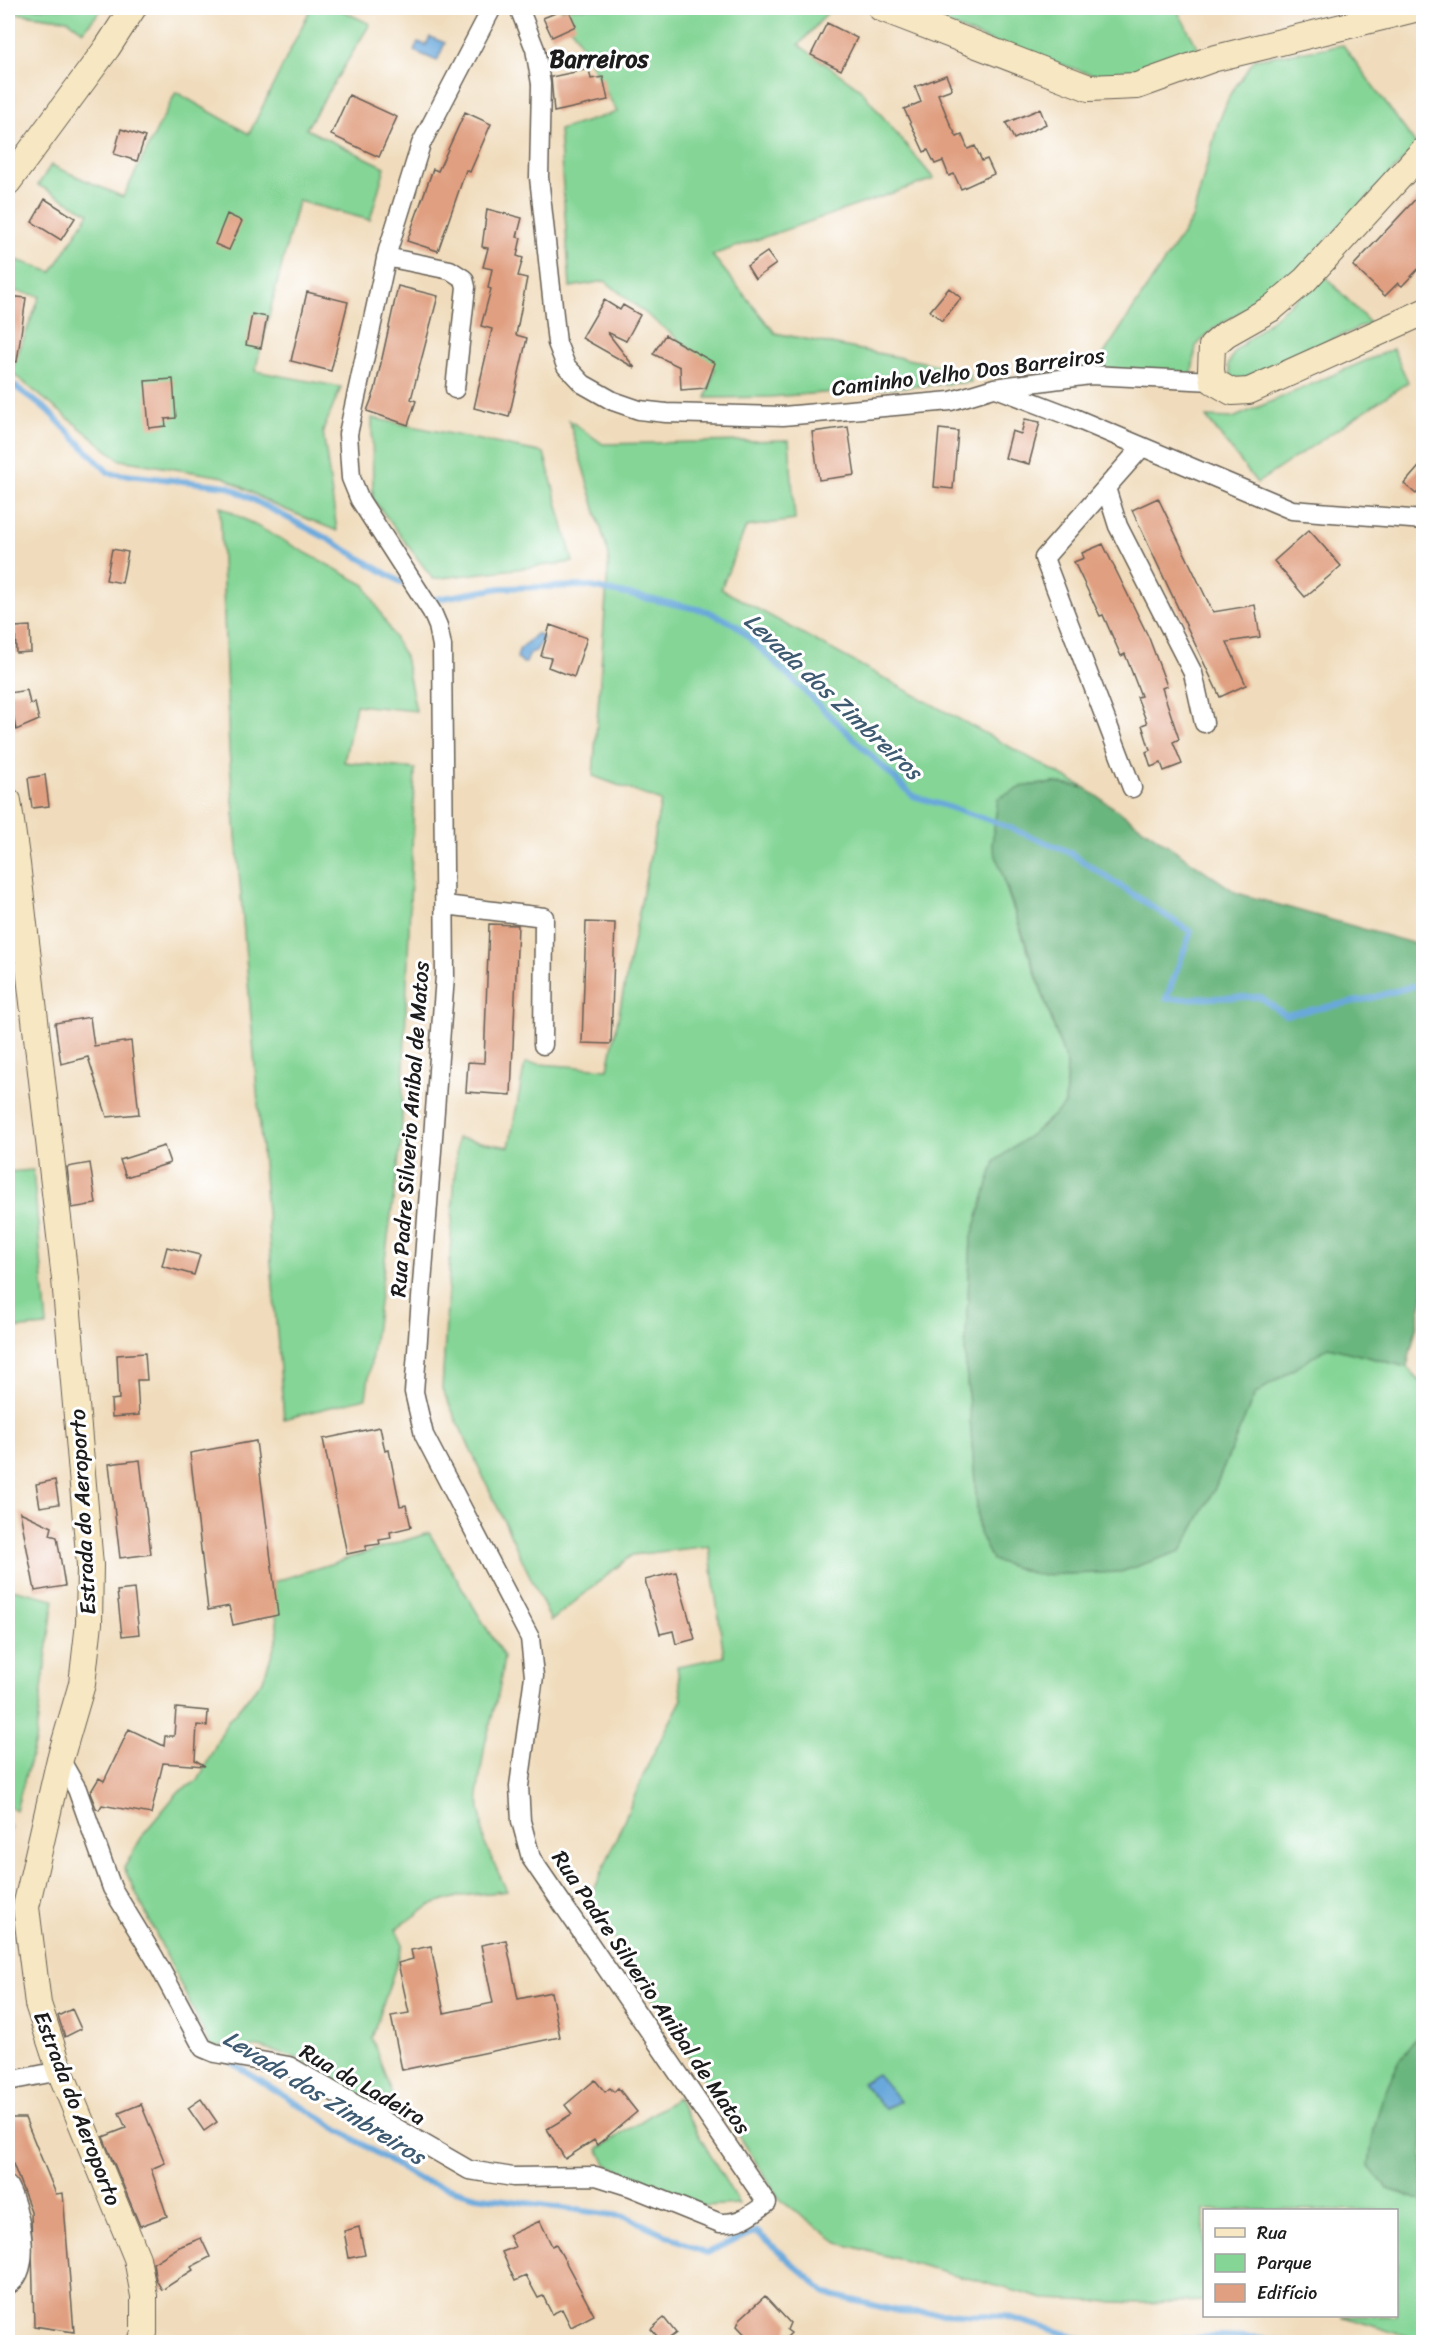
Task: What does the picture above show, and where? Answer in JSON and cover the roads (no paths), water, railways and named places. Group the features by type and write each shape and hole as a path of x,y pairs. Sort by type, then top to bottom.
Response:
{"main road":[{"path":"8,182 107,48 133,8"},
{"path":"881,8 1089,88 1113,89 1137,86 1212,59 1419,8"},
{"path":"1424,150 1305,280 1272,308 1226,333 1212,346 1210,370 1213,381 1232,392 1249,391 1424,312"},
{"name":"Estrada do Aeroporto","path":"8,801 65,1279 90,1565 89,1623 82,1684 60,1759 26,1907 38,2004 60,2071 137,2258 144,2296 144,2333 141,2343"}],"street":[{"name":"Rua Padre Silverio Anibal de Matos","path":"492,8 422,144 386,257 348,434 351,478 360,500 438,626 442,646 445,976 414,1392 424,1435 530,1638 534,1676 519,1786 521,1821 531,1858 767,2203"},
{"name":"Caminho Velho Dos Barreiros","path":"519,8 535,49 541,84 539,177 557,343 566,366 583,384 614,401 639,410 783,416 951,401 994,388 1090,375 1213,381"},
{"path":"386,257 450,270 464,279 466,287 455,389"},
{"path":"994,388 1292,510 1424,520"},
{"path":"1132,788 1044,558 1142,447"},
{"path":"1106,488 1118,526 1193,673 1204,723"},
{"path":"445,905 544,917 543,1045"},
{"name":"Rua da Ladeira","path":"60,1759 76,1789 112,1888 154,1958 203,2048 215,2053 289,2066 469,2170 513,2177 596,2176 631,2187 720,2223 734,2224 767,2203"},
{"path":"8,2081 60,2071"},
{"path":"8,2186 13,2196 21,2229 18,2278 8,2285"}],"water":[{"path":"430,37 445,43 437,61 414,51 418,42 426,45"},
{"path":"536,634 540,634 543,639 536,651 530,653 526,663 523,663 517,658 519,650"},
{"path":"877,2074 900,2101 885,2109 862,2083"}],"waterway":[{"name":"Levada dos Zimbreiros","path":"8,381 47,410 109,473 227,486 326,538 409,587"},
{"name":"Levada dos Zimbreiros","path":"428,598 431,600 500,588 587,586 707,611 736,625 913,796 990,820 1067,851 1191,932 1166,999 1260,997 1285,1015 1368,999 1424,983"},
{"name":"Levada dos Zimbreiros","path":"229,2061 418,2179 476,2196 627,2217 706,2253 756,2231 827,2294 898,2311 1004,2316 1094,2342"},
{"name":"Levada dos Zimbreiros","path":"1163,2342 1224,2337 1286,2342"}],"district":[{"name":"Barreiros","path":"599,59"}]}
